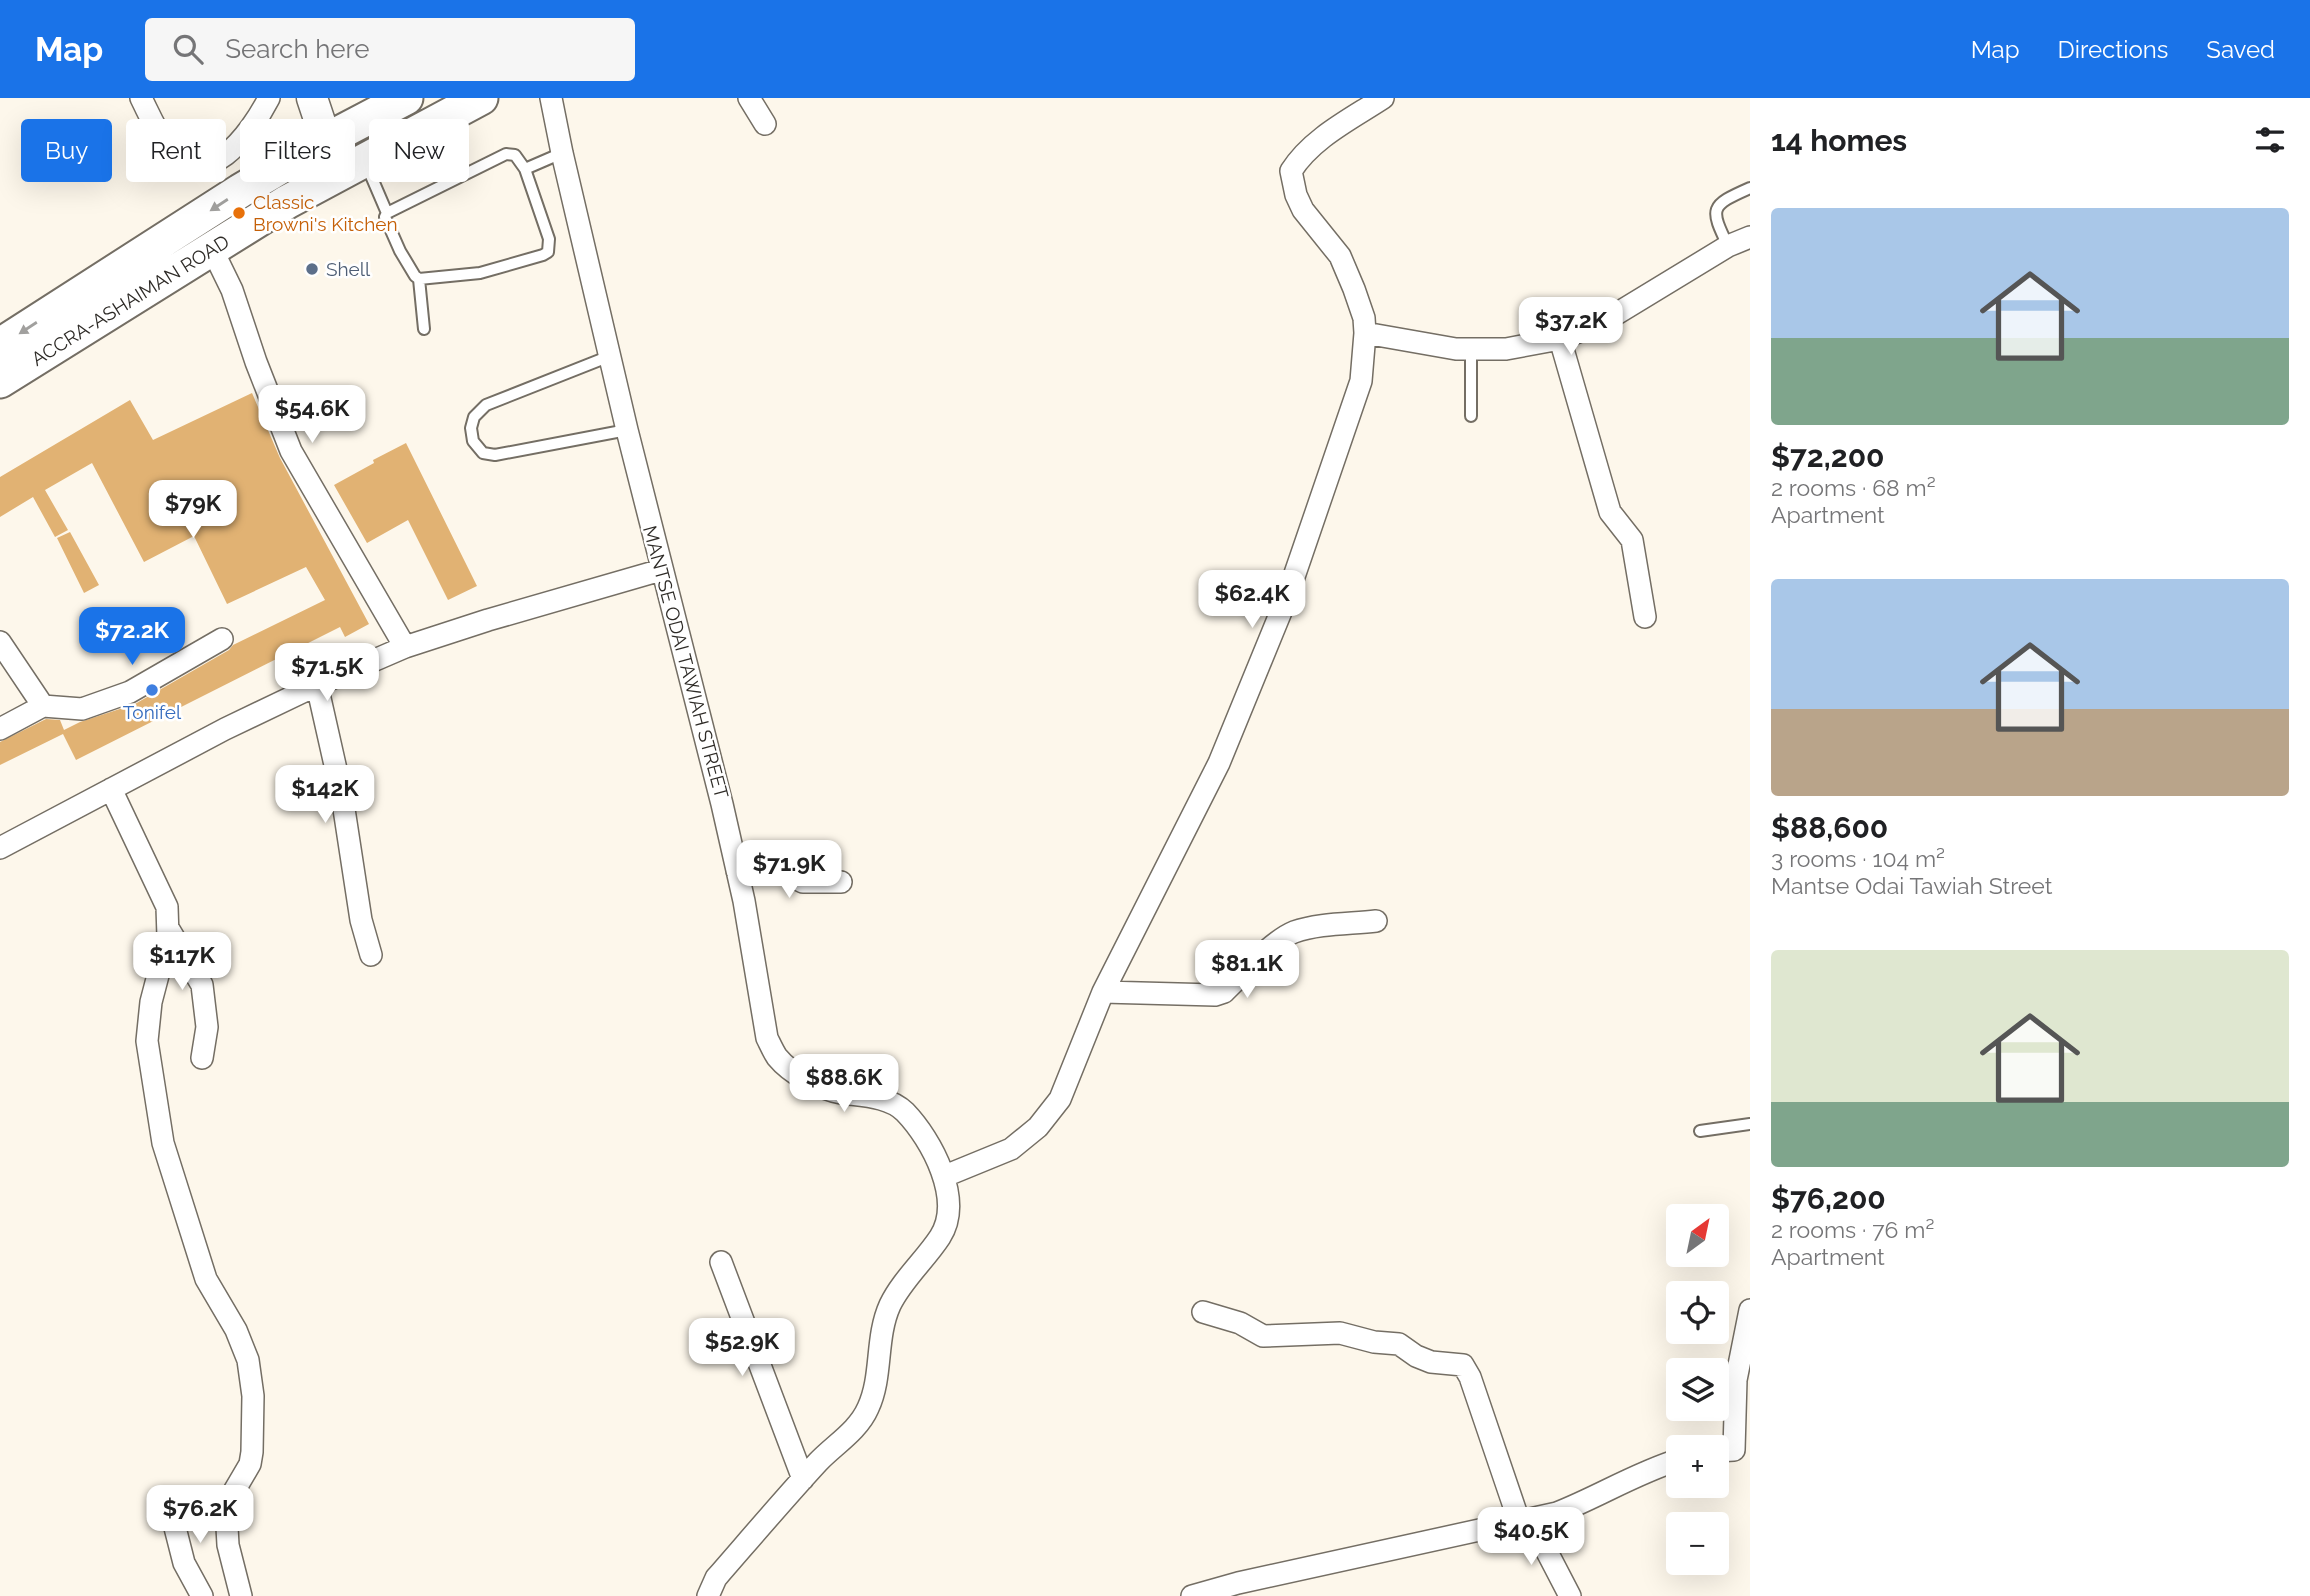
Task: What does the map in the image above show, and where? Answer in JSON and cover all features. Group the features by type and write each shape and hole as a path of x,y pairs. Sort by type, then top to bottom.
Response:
{"main road":[{"name":"ACCRA-ASHAIMAN ROAD","path":"355,125 406,98"},
{"name":"ACCRA-ASHAIMAN ROAD","path":"355,166 481,98"},
{"name":"ACCRA-ASHAIMAN ROAD","path":"0,345 255,182"},
{"name":"ACCRA-ASHAIMAN ROAD","path":"0,381 287,202 325,182"}],"street":[{"path":"141,98 168,148 198,167 212,165 234,148 269,98"},
{"path":"312,98 319,119"},
{"name":"MANTSE ODAI TAWIAH STREET","path":"551,98 627,430 722,803 767,1038 776,1056 791,1070 812,1082 837,1092 886,1100 904,1111 918,1128 945,1176 947,1223 942,1235 893,1299 885,1315 880,1333 873,1395 867,1410 859,1424 803,1479 716,1578 708,1596"},
{"path":"749,98 765,124"},
{"path":"945,1176 1010,1149 1038,1128 1060,1099 1103,992 1219,763 1287,597 1361,381 1365,332 1364,318 1340,256 1303,210 1296,195 1291,171 1300,157 1321,139 1383,98"},
{"path":"1365,332 1456,349 1506,349 1560,339 1603,322 1728,246 1750,237"},
{"path":"212,248 232,290 256,362 291,451 405,647"},
{"path":"1560,339 1610,512 1632,540 1645,617"},
{"path":"0,848 225,729 405,647 661,570"},
{"path":"0,729 43,706 82,709 131,692 222,639"},
{"path":"0,642 43,706"},
{"path":"317,685 342,796 361,920 371,956"},
{"path":"111,789 167,907 165,954 151,1002 147,1041 163,1143 206,1279 248,1360 254,1433 250,1464 233,1493 228,1509 227,1527 228,1545 241,1596"},
{"path":"737,871 777,869 803,882 841,882"},
{"path":"1103,992 1215,995 1224,992 1273,948 1296,932 1315,927 1376,921"},
{"path":"168,928 202,985 208,1027 202,1058"},
{"path":"721,1262 803,1479"},
{"path":"1734,1452 1736,1380 1750,1310"},
{"path":"1203,1312 1240,1323 1263,1336 1340,1333 1374,1342 1399,1344 1416,1356 1431,1362 1463,1365 1525,1520 1570,1596"},
{"path":"1192,1596 1238,1583 1558,1513 1666,1465"},
{"path":"169,1504 184,1563 202,1596"}],"lane":[{"path":"419,279 480,273 543,256 548,252 549,239 526,169 515,155 506,153 387,213 385,217 400,251 419,279 424,329"},
{"path":"526,169 562,153"},
{"path":"355,170 387,213"},
{"path":"1728,246 1714,217 1717,207 1726,198 1750,188"},
{"path":"1471,349 1471,416"},
{"path":"610,356 486,405 474,417 471,428 473,441 483,453 495,455 627,430"},
{"path":"1700,1130 1750,1124"}],"building":[{"path":"252,393 280,458 369,624 345,637 340,627 76,760 63,734 0,765 0,742 46,719 60,720 64,730 135,704 229,650 233,645 325,600 306,567 227,604 194,536 144,562 92,463 45,490 68,530 55,537 33,497 0,517 0,477 130,400 153,440"},
{"path":"406,443 477,586 448,600 408,520 367,543 334,485"},
{"path":"70,532 99,585 84,593 57,538"}],"place":[{"name":"Classic Browni's Kitchen","path":"239,213"},
{"name":"Shell","path":"312,269"},
{"name":"Tonifel","path":"152,690"}]}
